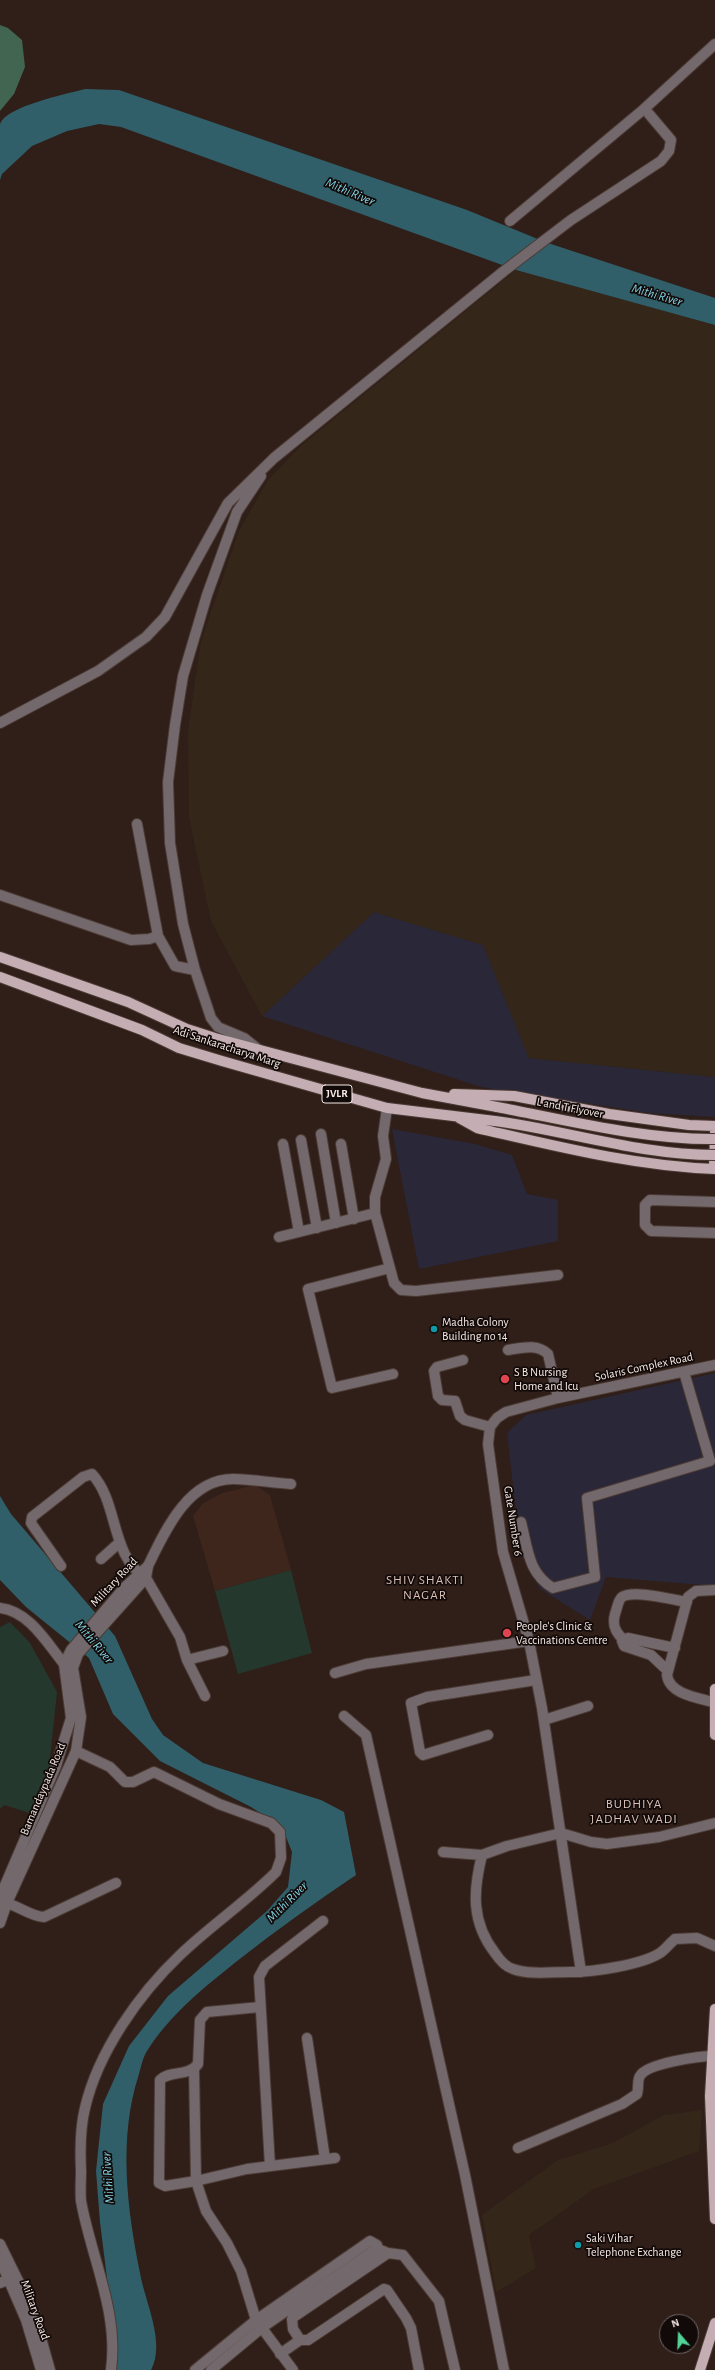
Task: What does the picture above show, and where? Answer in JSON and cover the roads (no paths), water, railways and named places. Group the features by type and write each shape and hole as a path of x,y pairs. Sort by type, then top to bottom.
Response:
{"main road":[{"name":"Adi Sankaracharya Marg","path":"0,957 128,1002 187,1029 259,1050 422,1093"},
{"name":"Adi Sankaracharya Marg","path":"0,977 142,1030 179,1048 387,1108 454,1115"},
{"name":"L and T Flyover","path":"422,1093 608,1128 690,1138 715,1139"},
{"path":"422,1093 514,1096 609,1114 689,1125 715,1126"},
{"path":"454,1115 477,1128 605,1157 688,1168 714,1169 715,1132"},
{"name":"JVLR","path":"454,1115 520,1124 606,1144 689,1154 715,1155"},
{"path":"715,1689 713,1702 715,1735"},
{"path":"715,2009 710,2125 715,2219"},
{"path":"700,2370 714,2330"}],"street":[{"path":"510,221 644,108 715,44"},
{"path":"0,723 98,671 146,637 165,617 228,503 274,458 504,271 571,220 661,161 669,151 671,140 649,114"},
{"path":"259,1050 244,1038 218,1027 211,1018 195,970 183,924 170,843 168,782 183,676 207,595 237,512 274,458"},
{"path":"137,824 158,936 176,966 195,970"},
{"path":"0,895 131,940 149,939 158,936"},
{"path":"387,1108 384,1136 386,1159 375,1197 374,1214 394,1283 401,1290 416,1291 558,1275"},
{"path":"321,1134 336,1223"},
{"path":"301,1140 317,1228"},
{"path":"283,1144 298,1232"},
{"path":"341,1144 354,1219"},
{"path":"715,1202 650,1200 645,1205 645,1225 651,1231 715,1233"},
{"path":"279,1237 374,1214"},
{"path":"390,1268 308,1289 332,1388 393,1374"},
{"path":"508,1350 528,1346 544,1350 548,1354 558,1398"},
{"path":"463,1360 437,1367 434,1371 438,1396 442,1400 455,1401 460,1416 465,1420 490,1427"},
{"name":"Solaris Complex Road","path":"490,1427 497,1418 506,1412 558,1398 715,1366"},
{"path":"521,1522 533,1569 543,1582 553,1588 595,1577 587,1498 710,1461 684,1372"},
{"name":"Gate Number 6","path":"490,1427 488,1444 503,1552 529,1641 544,1720 581,1972"},
{"path":"61,1566 31,1523 32,1517 88,1474 92,1474 96,1478 107,1500 124,1554 142,1576 180,1637 187,1660 205,1696"},
{"name":"Military Road","path":"69,1666 74,1652 124,1588 142,1576 163,1535 177,1513 196,1493 213,1483 232,1479 291,1484"},
{"path":"100,1559 120,1542"},
{"path":"74,1652 131,1596 142,1576"},
{"path":"713,1702 679,1692 667,1678 688,1597 696,1591 715,1590"},
{"path":"668,1671 651,1655 624,1646 623,1639 614,1628 614,1619 620,1598 624,1596 636,1594 687,1602"},
{"path":"0,1608 11,1610 28,1620 69,1666 71,1718 56,1766 23,1855 2,1901 0,1924"},
{"path":"623,1639 628,1638 675,1648"},
{"path":"335,1673 374,1663 529,1641"},
{"path":"187,1660 223,1651"},
{"name":"Bamandaypada Road","path":"23,1855 76,1752 82,1717 69,1666"},
{"path":"488,1735 423,1755 420,1752 410,1703 427,1697 536,1680"},
{"path":"544,1720 588,1706"},
{"path":"344,1716 366,1735 465,2175 504,2370"},
{"path":"76,1752 110,1767 125,1782 133,1782 154,1772 219,1804 271,1824 280,1832 281,1858 276,1872 181,1954 161,1974 132,2009 104,2059 90,2092 85,2109 80,2147 81,2198 108,2310 112,2346 111,2370"},
{"path":"444,1852 482,1855 507,1846 561,1834 591,1842 607,1844 659,1837 715,1823"},
{"path":"482,1855 475,1883 475,1906 480,1929 487,1943 500,1960 511,1969 521,1971 581,1972 616,1968 660,1953 675,1939 697,1938 715,1946"},
{"path":"2,1901 33,1916 44,1918 116,1883"},
{"path":"270,2166 260,2007 260,1971 323,1921"},
{"path":"260,2007 207,2012 200,2020 200,2060 194,2069 196,2181 206,2212 227,2243 241,2272 259,2324 293,2370"},
{"path":"194,2069 165,2076 160,2080 157,2177 159,2182 165,2186 270,2166 330,2158 307,2038"},
{"path":"518,2148 622,2104 637,2094 638,2080 643,2072 664,2063 713,2056"},
{"path":"195,2370 322,2280 370,2240 376,2248 388,2253 403,2255 439,2301 455,2370"},
{"path":"1,2253 34,2313 41,2353 50,2370"},
{"name":"Military Road","path":"1,2253 10,2279 41,2353 41,2370"},
{"path":"300,2340 293,2329 292,2319 295,2316 388,2253"},
{"path":"0,2283 10,2279"},
{"path":"280,2354 300,2340 308,2340 384,2289 388,2290 406,2318 410,2328 419,2370"},
{"path":"211,2370 259,2324"}],"water":[{"name":"Mithi River","path":"85,89 119,90 467,210 545,242 715,298 715,325 516,270 121,127 99,124 67,131 32,146 2,174 0,180 0,124 5,118 25,106"},
{"name":"Mithi River","path":"0,1496 11,1514 115,1636 152,1719 163,1735 203,1763 321,1800 344,1812 356,1875 269,1937 202,1990 178,2012 156,2037 144,2056 132,2098 128,2123 127,2173 128,2198 135,2248 155,2335 155,2359 151,2370 114,2370 117,2359 100,2222 96,2171 103,2104 129,2046 168,1996 267,1911 288,1887 292,1852 282,1827 251,1807 160,1761 113,1714 89,1658 26,1607 0,1580"}],"place":[{"name":"Madha Colony Building no 14","path":"434,1329"},
{"name":"S B Nursing Home and Icu","path":"505,1379"},
{"name":"People's Clinic & Vaccinations Centre","path":"507,1633"},
{"name":"Saki Vihar Telephone Exchange","path":"578,2245"}],"district":[{"name":"SHIV SHAKTI NAGAR","path":"425,1588"},
{"name":"BUDHIYA JADHAV WADI","path":"634,1812"}]}
